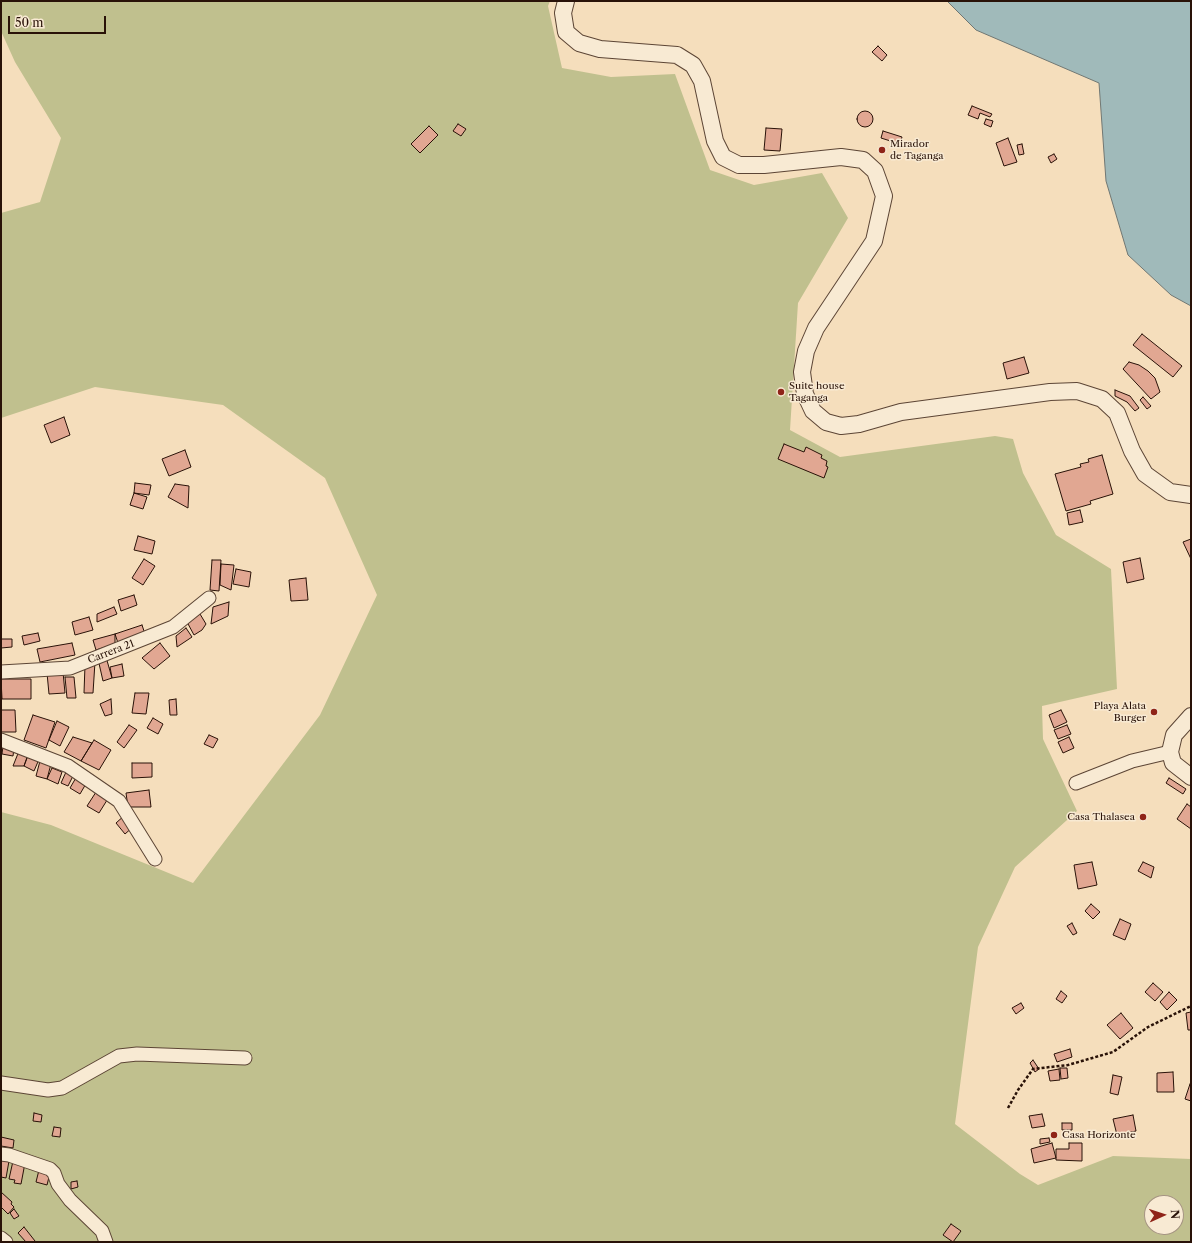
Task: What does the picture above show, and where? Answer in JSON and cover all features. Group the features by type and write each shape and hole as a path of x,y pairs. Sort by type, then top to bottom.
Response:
{"street":[{"path":"566,1 563,13 566,32 579,43 600,49 677,55 693,65 702,81 714,141 723,157 739,165 764,165 841,157 862,160 875,171 884,196 874,241 816,328 806,351 802,372 805,394 813,411 826,422 841,426 859,424 901,412 1050,392 1077,391 1102,399 1117,413 1132,451 1145,474 1170,492 1191,495"},
{"name":"Carrera 21","path":"1,672 70,668 174,627 210,598"},
{"path":"1189,774 1173,763 1170,752 1174,735 1191,716"},
{"path":"1,740 68,766 119,801 155,859"},
{"path":"1076,783 1132,761 1170,752"},
{"path":"1,1083 48,1090 62,1088 119,1056 137,1054 245,1058"},
{"path":"1,1154 9,1155 50,1169 54,1173 58,1184 70,1200 102,1231 106,1242"},
{"path":"1,1238 6,1242"}],"path":[{"path":"1008,1108 1018,1090 1033,1069 1068,1066 1114,1052 1148,1027 1191,1006"}],"green space":[{"path":"1,1 550,1 548,6 562,68 611,77 675,74 710,170 754,185 822,173 848,218 798,303 790,430 840,457 995,436 1013,439 1023,473 1056,535 1111,569 1117,689 1042,706 1043,739 1077,811 1015,867 978,947 955,1124 1020,1174 1038,1185 1113,1156 1191,1159 1191,1242 1,1242 1,812 51,825 193,883 320,715 377,595 325,478 223,405 95,387 1,418 1,213 40,202 61,138 15,62 1,31"}],"water":[{"path":"947,1 1191,1 1191,306 1171,295 1128,255 1106,181 1099,83 976,30"}],"building":[{"path":"878,46 887,55 882,61 872,52"},
{"path":"972,106 992,114 990,117 980,113 978,119 968,115"},
{"path":"865,111 872,116 873,119 868,126 865,127 858,122 857,119 862,112"},
{"path":"986,119 993,121 991,127 984,124"},
{"path":"458,124 466,129 461,136 453,131"},
{"path":"429,126 438,135 420,153 411,144"},
{"path":"766,128 782,129 780,151 764,150"},
{"path":"883,131 902,137 900,144 881,138"},
{"path":"1008,138 1017,162 1004,166 996,143"},
{"path":"1022,144 1024,154 1019,155 1017,145"},
{"path":"1054,154 1057,159 1051,163 1048,157"},
{"path":"1142,334 1182,366 1173,377 1133,345"},
{"path":"1024,357 1029,373 1007,379 1003,363"},
{"path":"1129,362 1139,365 1148,371 1155,378 1160,392 1151,399 1123,369"},
{"path":"1115,390 1130,396 1139,408 1135,411 1127,402 1115,396"},
{"path":"1143,397 1151,406 1147,409 1140,400"},
{"path":"64,417 70,435 51,443 44,425"},
{"path":"784,444 804,452 806,447 822,455 821,458 827,461 826,466 828,467 824,478 778,459"},
{"path":"185,450 191,467 169,476 162,459"},
{"path":"1102,455 1113,494 1090,501 1091,504 1066,511 1055,474 1081,467 1080,464 1089,462 1088,459"},
{"path":"135,483 151,485 149,495 134,493"},
{"path":"175,484 189,486 188,508 168,497"},
{"path":"134,493 147,497 143,509 130,505"},
{"path":"1080,510 1083,522 1069,525 1067,513"},
{"path":"138,536 155,541 152,554 134,550"},
{"path":"1191,539 1191,559 1183,542"},
{"path":"1140,558 1144,579 1127,583 1123,562"},
{"path":"144,559 155,566 143,585 132,578"},
{"path":"212,560 221,560 219,591 210,590"},
{"path":"221,564 234,565 231,590 220,585"},
{"path":"236,569 251,572 249,587 233,584"},
{"path":"306,578 308,600 291,601 289,580"},
{"path":"134,595 137,605 121,611 118,600"},
{"path":"229,602 228,616 211,624 213,607"},
{"path":"114,607 117,614 97,622 97,614"},
{"path":"200,614 206,624 202,630 194,635 187,622"},
{"path":"89,617 93,630 75,635 72,622"},
{"path":"142,625 145,634 118,643 115,634"},
{"path":"186,628 192,637 177,647 176,636"},
{"path":"38,633 40,641 24,645 22,636"},
{"path":"115,634 115,644 96,650 93,640"},
{"path":"1,639 12,639 12,647 1,648"},
{"path":"72,643 75,655 40,662 37,649"},
{"path":"160,643 170,656 154,669 142,658"},
{"path":"106,657 112,678 103,681 98,659"},
{"path":"95,662 93,693 84,693 85,665"},
{"path":"122,664 124,676 112,678 110,667"},
{"path":"63,672 65,693 49,694 47,673"},
{"path":"65,677 74,677 76,698 67,698"},
{"path":"1,679 31,679 31,699 2,699"},
{"path":"135,693 149,693 146,714 132,713"},
{"path":"111,699 112,714 105,716 100,704"},
{"path":"176,699 177,715 170,715 169,700"},
{"path":"1,710 15,710 16,732 1,732"},
{"path":"1061,710 1067,722 1054,728 1049,715"},
{"path":"33,715 55,722 46,748 24,740"},
{"path":"153,718 163,724 158,734 147,728"},
{"path":"57,721 69,727 60,746 49,740"},
{"path":"129,725 137,730 124,748 117,742"},
{"path":"1067,725 1071,734 1058,739 1054,730"},
{"path":"209,735 218,739 213,748 204,744"},
{"path":"73,737 92,743 81,761 64,752"},
{"path":"1069,737 1074,748 1063,753 1058,742"},
{"path":"94,740 111,750 99,770 81,761"},
{"path":"3,746 14,748 13,756 2,754"},
{"path":"19,751 28,755 24,766 13,766"},
{"path":"28,755 40,757 34,771 24,766"},
{"path":"40,761 51,764 47,779 36,776"},
{"path":"132,763 152,763 152,777 132,778"},
{"path":"52,768 62,772 58,784 47,779"},
{"path":"66,772 73,776 68,786 61,783"},
{"path":"77,776 87,782 80,794 70,788"},
{"path":"1169,778 1186,789 1183,794 1166,783"},
{"path":"98,789 109,797 99,813 87,806"},
{"path":"149,790 151,807 128,807 126,793"},
{"path":"1187,804 1191,807 1191,829 1177,819"},
{"path":"125,815 134,826 125,834 116,823"},
{"path":"1092,862 1097,885 1078,889 1074,865"},
{"path":"1143,862 1154,867 1151,878 1138,871"},
{"path":"1091,904 1100,912 1093,919 1085,911"},
{"path":"1120,919 1131,924 1125,940 1113,935"},
{"path":"1072,923 1077,933 1073,935 1067,926"},
{"path":"1153,983 1163,992 1155,1001 1145,992"},
{"path":"1061,991 1067,996 1062,1003 1056,999"},
{"path":"1169,992 1177,1000 1167,1010 1160,1002"},
{"path":"1021,1003 1024,1008 1016,1014 1012,1008"},
{"path":"1191,1012 1191,1030 1188,1030 1186,1013"},
{"path":"1121,1013 1133,1028 1120,1039 1107,1025"},
{"path":"1070,1049 1072,1057 1057,1062 1054,1054"},
{"path":"1033,1060 1039,1069 1035,1072 1030,1063"},
{"path":"1060,1068 1067,1068 1068,1078 1061,1079"},
{"path":"1059,1069 1060,1080 1050,1081 1048,1071"},
{"path":"1173,1072 1174,1092 1157,1092 1157,1073"},
{"path":"1113,1075 1122,1077 1118,1095 1110,1093"},
{"path":"1191,1084 1191,1101 1185,1099"},
{"path":"34,1113 42,1115 41,1122 33,1121"},
{"path":"1042,1114 1045,1126 1032,1128 1029,1116"},
{"path":"1133,1115 1136,1131 1117,1135 1113,1119"},
{"path":"1062,1123 1072,1123 1072,1130 1062,1130"},
{"path":"54,1127 61,1128 60,1137 52,1136"},
{"path":"1,1137 14,1140 13,1148 1,1146"},
{"path":"1049,1138 1050,1142 1040,1144 1040,1139"},
{"path":"1052,1143 1056,1158 1034,1163 1031,1149"},
{"path":"1069,1143 1082,1143 1082,1161 1056,1160 1056,1149 1069,1149"},
{"path":"1,1159 9,1161 6,1178 1,1177"},
{"path":"13,1161 25,1163 21,1184 14,1183 15,1180 9,1179"},
{"path":"39,1170 50,1173 47,1185 36,1182"},
{"path":"77,1181 78,1187 71,1189 71,1182"},
{"path":"1,1192 12,1202 11,1204 14,1207 8,1214 1,1207"},
{"path":"14,1209 19,1216 14,1219 10,1213"},
{"path":"951,1224 961,1231 953,1242 943,1235"},
{"path":"24,1227 35,1241 34,1242 26,1242 18,1233"}],"place":[{"name":"Mirador de Taganga","path":"882,150"},
{"name":"Suite house Taganga","path":"781,392"},
{"name":"Playa Alata Burger","path":"1154,712"},
{"name":"Casa Thalasea","path":"1143,817"},
{"name":"Casa Horizonte","path":"1054,1135"}]}
